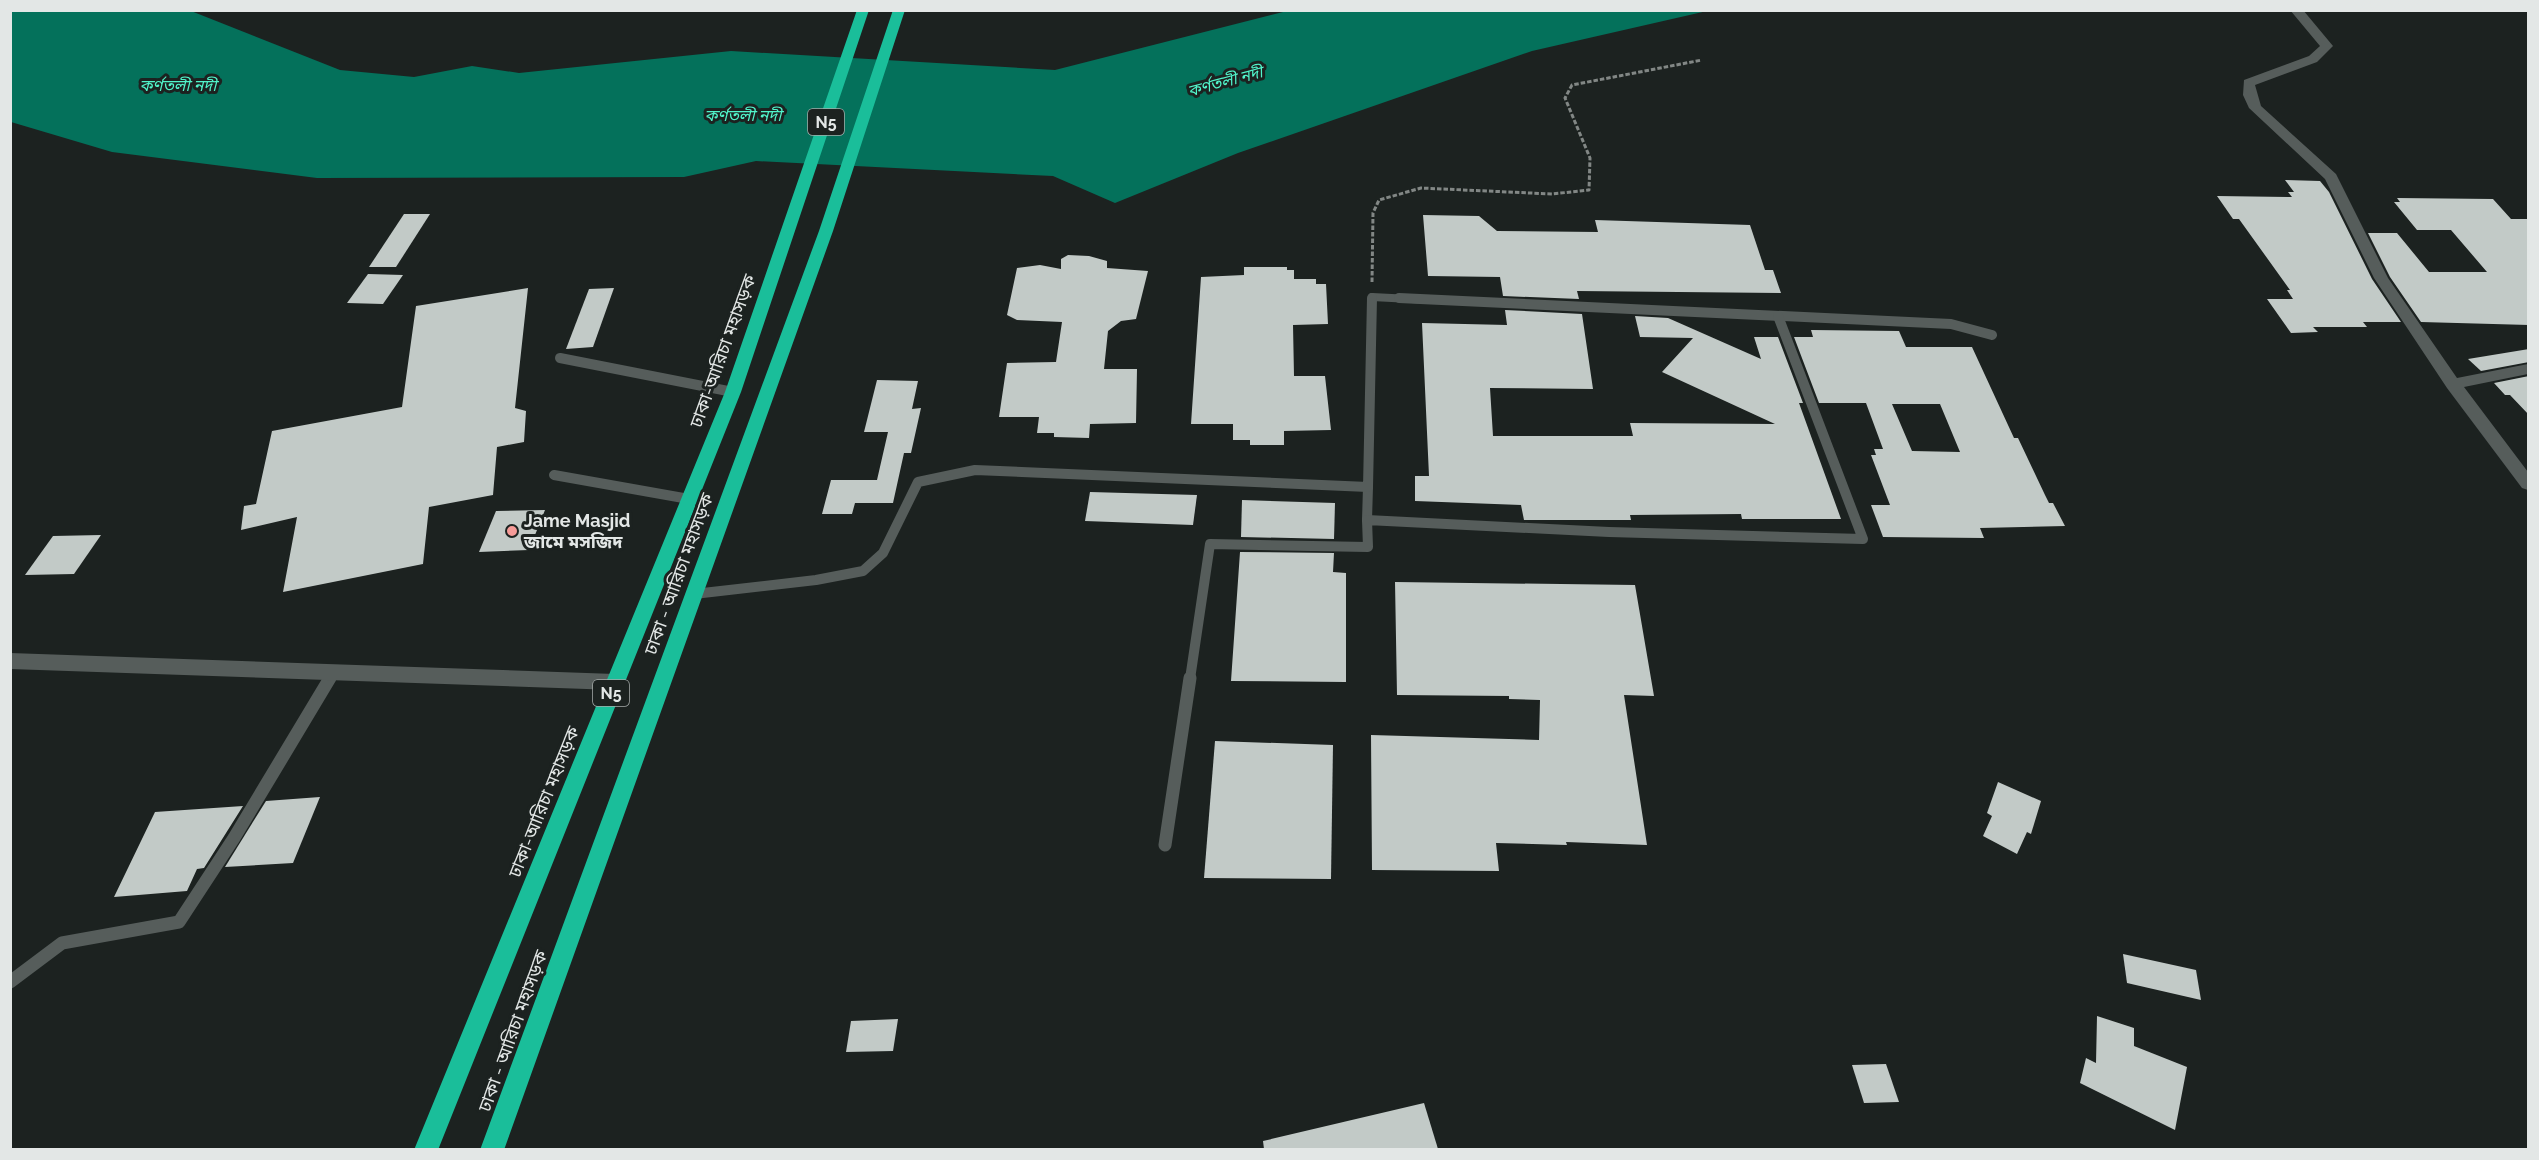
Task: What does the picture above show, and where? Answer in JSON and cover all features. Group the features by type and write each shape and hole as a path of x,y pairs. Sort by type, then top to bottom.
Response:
{"highway":[{"name":"ঢাকা-আরিচা মহাসড়ক","path":"426,1149 733,392 863,10"},
{"name":"ঢাকা - আরিচা মহাসড়ক","path":"492,1149 826,231 898,10"}],"street":[{"path":"2296,10 2327,46 2313,59 2248,83 2249,95 2255,108 2331,177 2381,278 2453,384 2529,484"},
{"path":"2453,384 2529,369"},
{"path":"10,661 615,682"}],"lane":[{"path":"1165,845 1210,544 1368,547 1366,520 1372,297 1952,324 1992,335"},
{"path":"1366,520 1609,532 1863,539 1778,316"},
{"path":"560,358 733,392"},
{"path":"694,594 863,571 883,553 918,482 975,470 1368,487"},
{"path":"554,475 689,499"},
{"path":"10,982 62,943 179,922 234,838 333,672"}],"path":[{"path":"1372,297 1373,213 1379,200 1421,188 1552,195 1589,190 1590,158 1565,98 1572,85 1702,60"}],"water":[{"name":"কর্ণতলী নদী","path":"11,11 191,11 340,70 414,77 472,66 519,73 731,51 1055,70 1287,11 1707,11 1532,51 1238,153 1115,203 1053,176 756,161 684,177 317,178 112,152 11,122"}],"building":[{"path":"2285,180 2320,181 2329,192 2372,279 2401,322 2363,322 2367,327 2313,327 2318,332 2291,333 2267,299 2293,299 2287,290 2290,290 2239,219 2233,219 2217,196 2292,197 2288,192 2294,192"},
{"path":"2397,198 2493,199 2511,219 2529,219 2529,325 2421,322 2390,277 2368,233 2397,233 2429,272 2487,272 2451,230 2417,230 2394,202 2400,202"},
{"path":"404,214 430,214 396,267 369,267"},
{"path":"1423,215 1479,216 1497,231 1598,232 1595,220 1750,225 1765,270 1773,270 1781,293 1577,291 1579,299 1503,296 1500,277 1428,276"},
{"path":"1068,255 1089,256 1107,261 1107,268 1148,271 1136,319 1121,321 1108,331 1104,369 1137,369 1136,423 1090,424 1089,438 1054,437 1054,433 1037,433 1039,417 999,417 1007,363 1056,362 1062,322 1017,320 1007,315 1017,268 1040,265 1061,269 1061,259"},
{"path":"1244,267 1287,267 1287,270 1294,270 1294,279 1316,279 1316,284 1326,284 1328,324 1293,325 1294,376 1325,376 1331,430 1284,431 1284,445 1250,445 1250,440 1233,440 1233,424 1191,424 1201,277 1244,275"},
{"path":"368,274 403,275 383,304 347,303"},
{"path":"528,288 515,408 526,411 524,442 497,447 493,495 429,507 423,564 283,592 297,517 241,530 244,506 256,504 272,431 402,407 416,306"},
{"path":"614,288 593,347 566,349 589,289"},
{"path":"1505,310 1582,314 1593,389 1490,388 1493,436 1633,436 1630,423 1775,424 1662,372 1693,338 1640,337 1635,316 1668,318 1761,359 1754,337 1778,337 1803,403 1799,403 1841,519 1742,519 1741,514 1630,515 1631,520 1524,520 1521,505 1415,501 1415,476 1429,476 1422,323 1507,325"},
{"path":"1811,330 1899,331 1906,347 1972,347 2014,438 2018,438 2049,503 2053,503 2065,526 1980,528 1984,538 1883,537 1871,505 1890,505 1871,455 1876,455 1874,449 1883,449 1866,403 1819,403 1794,337 1813,337","holes":["1892,404 1940,404 1960,452 1912,451"]},
{"path":"2529,349 2529,362 2481,371 2468,359"},
{"path":"2529,376 2529,415 2510,395 2505,395 2494,383"},
{"path":"877,380 918,381 912,409 921,408 911,453 904,453 893,503 855,503 852,514 822,514 831,480 877,480 888,432 864,432"},
{"path":"1090,492 1197,495 1193,525 1085,521"},
{"path":"1242,500 1335,503 1334,539 1241,537"},
{"name":"Jame Masjid জামে মসজিদ","path":"545,510 529,550 479,552 496,511"},
{"path":"101,535 74,574 25,575 53,536"},
{"path":"1240,552 1334,553 1333,572 1346,573 1346,682 1231,681"},
{"path":"1395,582 1635,585 1654,696 1624,695 1647,845 1566,842 1567,845 1496,843 1499,871 1372,870 1371,735 1539,740 1540,700 1509,699 1509,696 1397,695"},
{"path":"1215,741 1333,745 1331,879 1204,878"},
{"path":"1998,782 2041,801 2031,834 2027,832 2017,854 1983,836 1992,816 1987,813"},
{"path":"320,797 293,863 225,867 266,801"},
{"path":"243,806 204,868 197,869 187,891 114,897 155,812"},
{"path":"2123,954 2196,970 2201,1000 2127,983"},
{"path":"2097,1016 2134,1028 2134,1046 2187,1067 2175,1130 2080,1083 2086,1058 2096,1063"},
{"path":"898,1019 893,1051 846,1052 851,1021"},
{"path":"1886,1064 1899,1102 1864,1103 1852,1065"},
{"path":"1424,1103 1438,1149 1264,1149 1263,1141"}],"place":[{"name":"Jame Masjid জামে মসজিদ","path":"512,531"}]}
